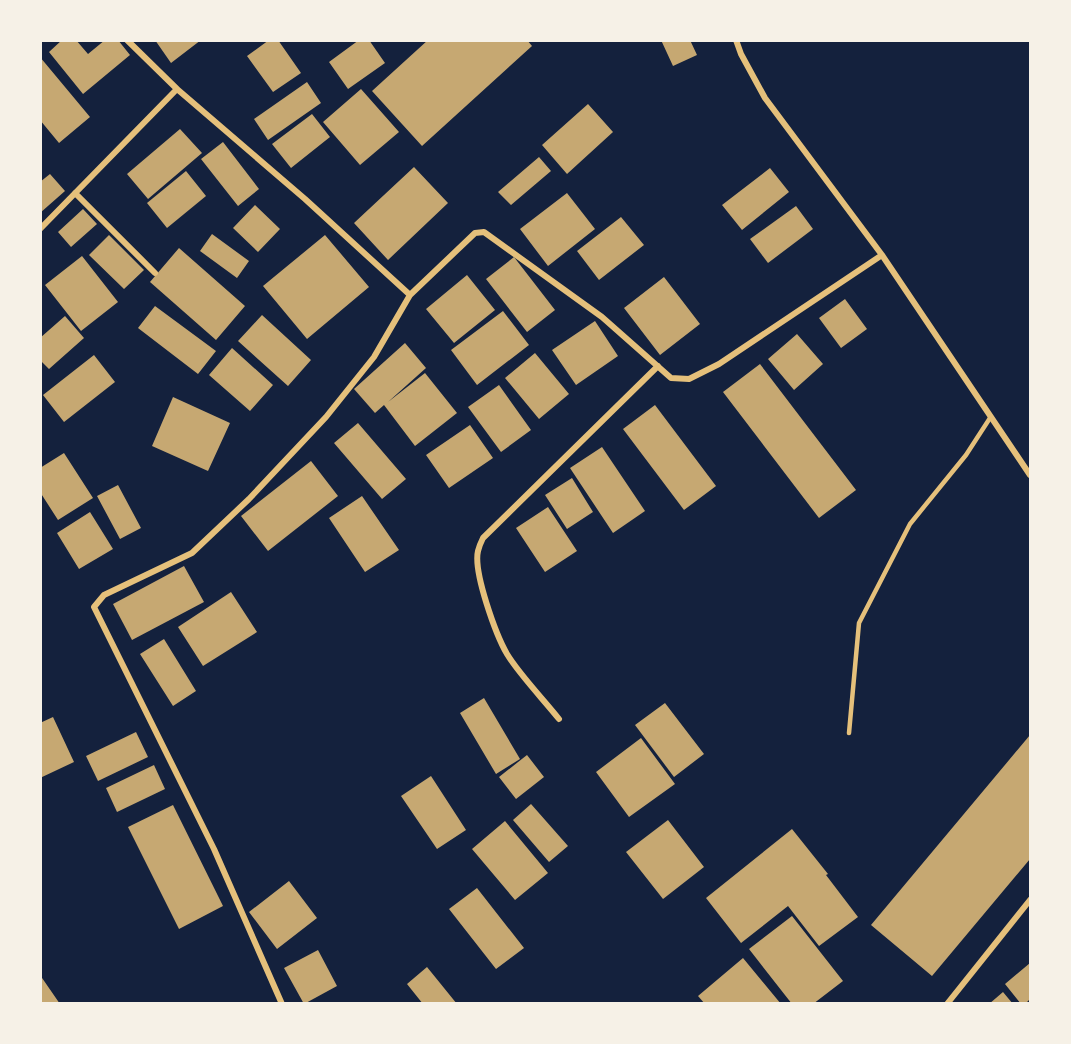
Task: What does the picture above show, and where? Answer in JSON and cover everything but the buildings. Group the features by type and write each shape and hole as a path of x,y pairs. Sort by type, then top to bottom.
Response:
{"street":[{"path":"127,40 177,89 305,199 410,295"},
{"path":"736,40 765,98 882,255 1030,475"},
{"path":"40,229 177,89"},
{"path":"75,194 155,273"},
{"path":"282,1004 214,849 94,607 104,595 192,553 249,499 326,417 374,357 410,295 470,236 476,233 484,232 602,317 671,378 679,380 689,378 719,364 882,255"},
{"path":"559,719 507,654 486,601 478,566 478,552 483,538 658,366"},
{"path":"947,1004 1030,900"}],"lane":[{"path":"849,733 860,623 910,524 966,455 990,417"}]}
